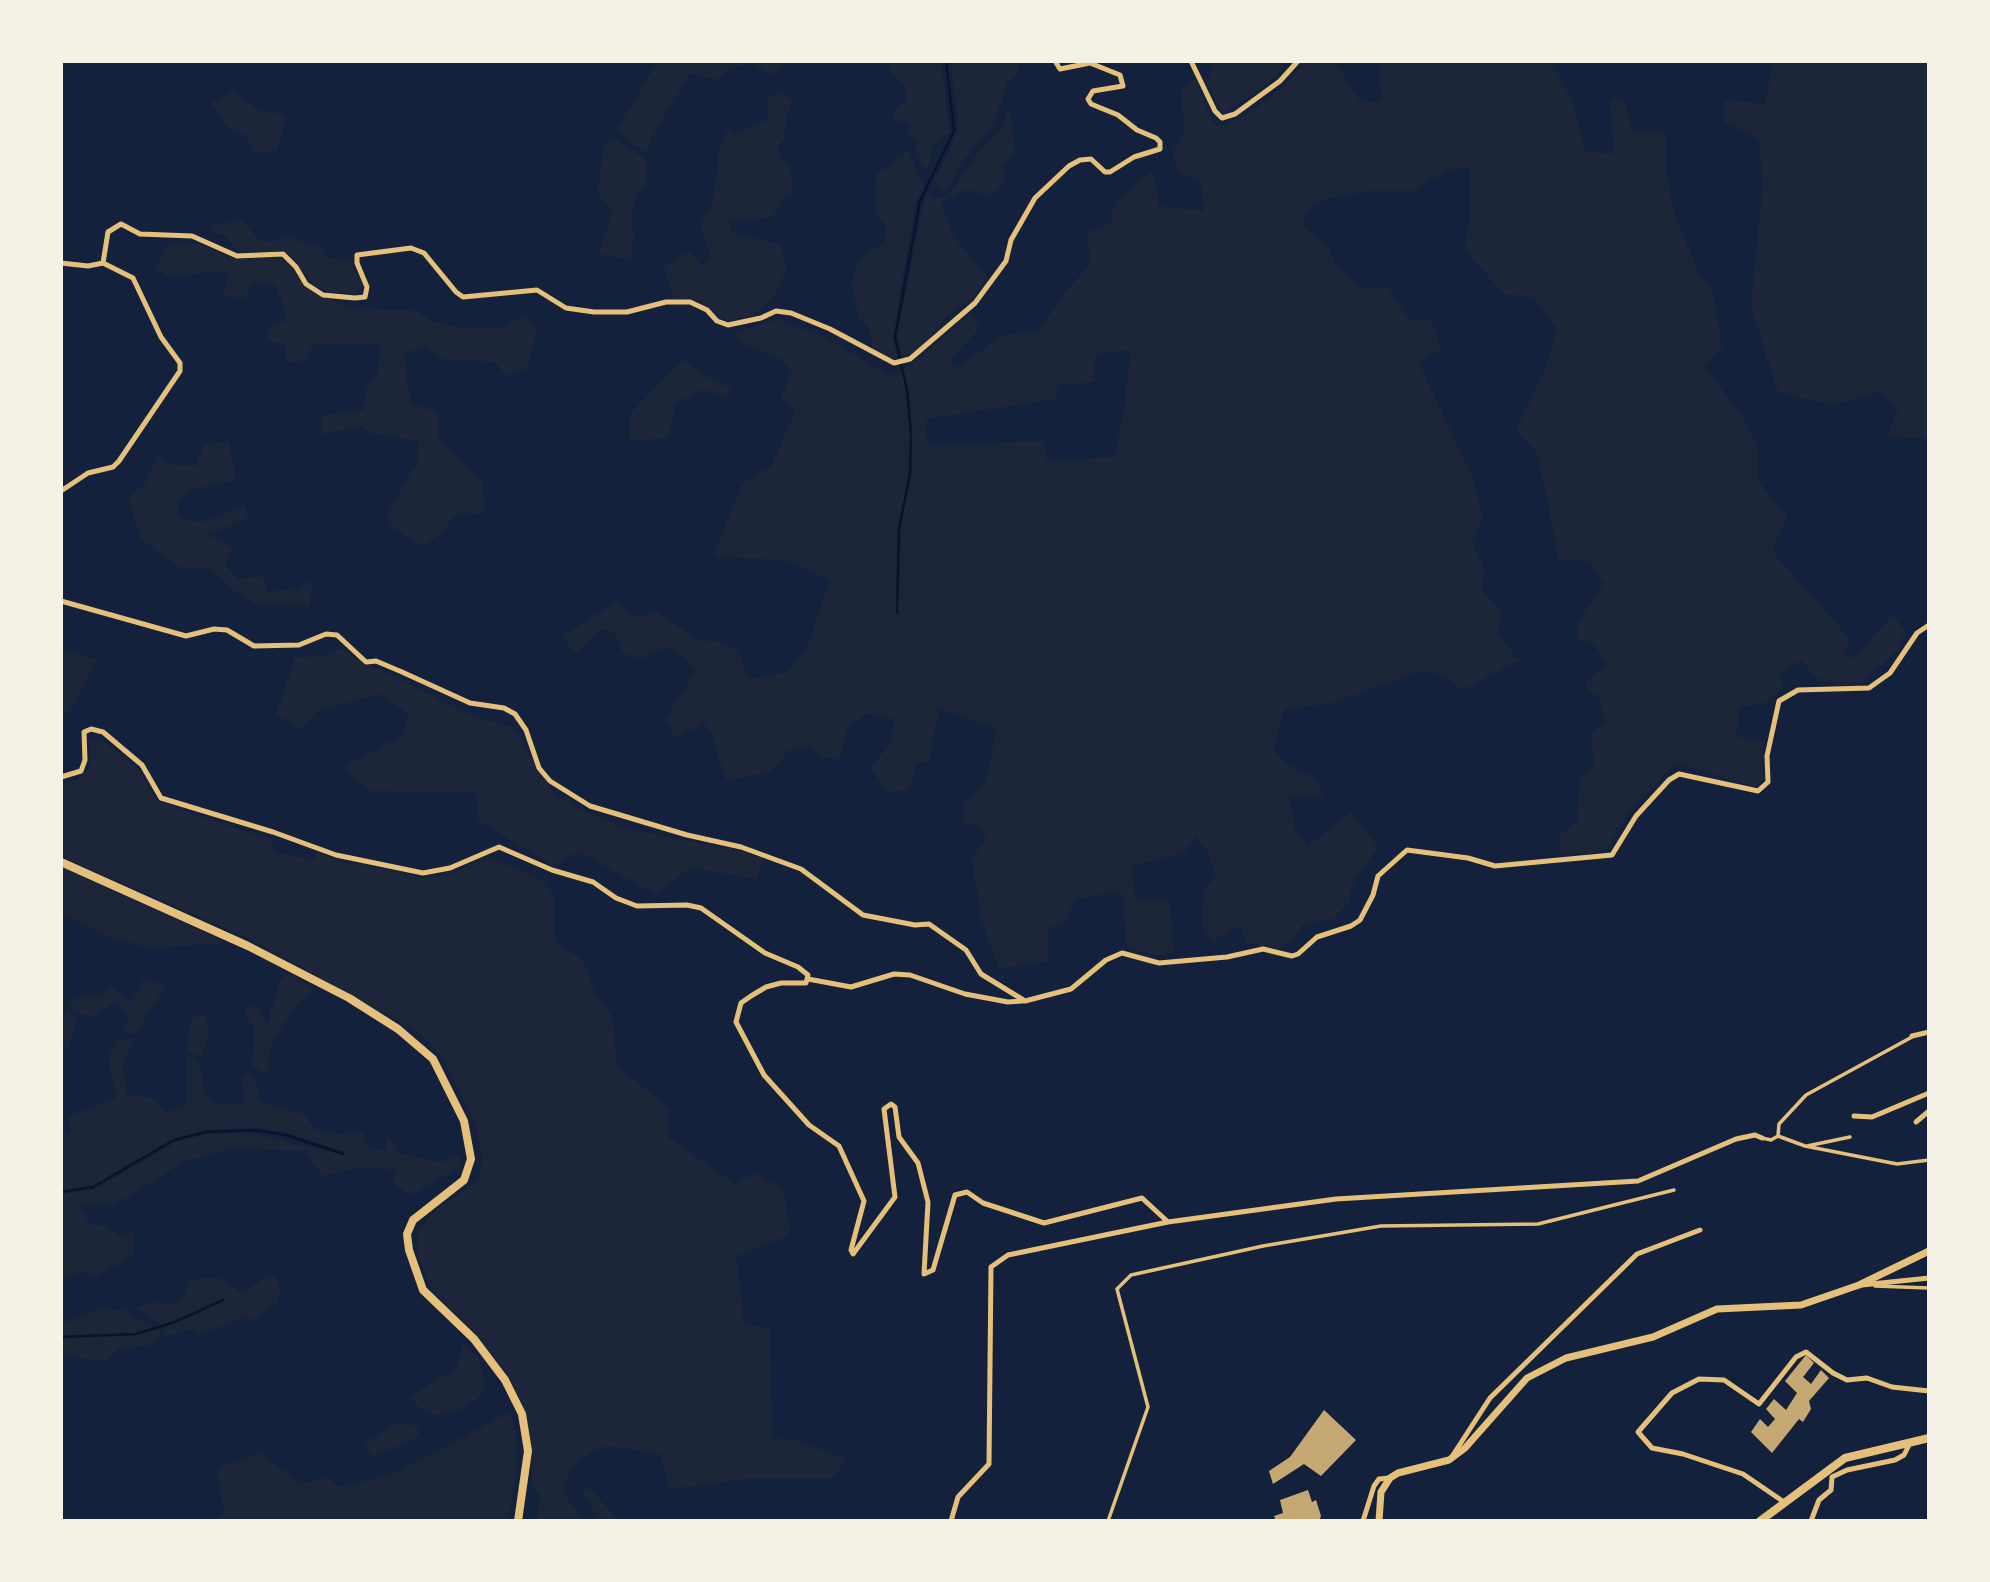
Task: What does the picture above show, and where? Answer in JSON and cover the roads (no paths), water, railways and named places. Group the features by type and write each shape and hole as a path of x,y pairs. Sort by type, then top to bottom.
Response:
{"highway":[{"path":"61,862 248,946 349,998 398,1029 433,1059 464,1121 471,1158 464,1180 413,1220 407,1234 409,1250 423,1290 474,1339 505,1380 522,1414 528,1451 518,1521"},
{"path":"1760,1521 1845,1458 1929,1438"}],"main road":[{"path":"1380,1521 1381,1492 1390,1478 1398,1473 1449,1460 1465,1448 1527,1378 1566,1358 1653,1337 1717,1309 1801,1305 1859,1285 1929,1251"}],"street":[{"path":"103,263 108,232 121,224 140,233 192,236 237,256 283,254 296,267 306,284 323,295 355,298 365,297 367,287 357,263 357,255 411,248 424,253 463,297 537,290 566,308 594,312 627,312 666,302 690,302 707,310 717,321 728,325 761,318 776,311 791,313 830,329 894,363 910,359 975,303 1006,261 1011,240 1035,198 1069,166 1080,160 1091,159 1105,172 1110,172 1134,157 1160,149 1160,142 1156,138 1137,130 1118,115 1090,104 1088,99 1093,91 1123,86 1120,75 1090,63 1060,69 1055,61"},
{"path":"1191,61 1222,118 1235,114 1280,81 1298,61"},
{"path":"61,263 88,266 103,263 133,278 161,337 180,363 180,371 120,461 113,467 88,473 61,491"},
{"path":"61,601 186,636 214,629 227,630 254,646 299,645 326,634 337,635 366,662 376,661 470,703 504,708 515,714 526,730 539,768 550,781 590,806 687,835 741,847 801,869 863,915 915,925 929,924 966,950 981,975 1025,1001"},
{"path":"808,979 851,987 894,974 910,975 965,994 1008,1002 1025,1001 1071,989 1106,960 1122,953 1159,963 1227,957 1263,949 1292,957 1317,937 1351,926 1360,920 1374,895 1378,876 1407,850 1468,858 1495,866 1612,855 1636,816 1669,780 1679,774 1758,791 1768,782 1767,756 1779,701 1798,690 1869,688 1890,673 1917,632 1929,625"},
{"path":"61,777 81,771 86,760 84,732 91,729 103,732 142,765 149,773 152,787 161,798 172,803 272,832 336,855 423,873 450,868 499,846 541,865 593,882 616,898 637,906 687,905 701,908 765,953 804,971 808,979"},
{"path":"808,979 806,983 766,987 741,1003 736,1022 764,1075 809,1125 839,1146 864,1201 853,1254 895,1197 884,1109 891,1104 895,1107 900,1137 918,1163 928,1202 924,1274 933,1270 955,1195 967,1192 983,1203 1044,1223 1142,1198 1168,1222"},
{"path":"1778,1136 1779,1124 1806,1095 1912,1036 1929,1032"},
{"path":"1854,1116 1872,1117 1929,1093"},
{"path":"1916,1122 1929,1111"},
{"path":"951,1521 958,1497 989,1464 991,1267 1008,1255 1168,1222 1336,1199 1638,1181 1736,1139 1755,1135 1771,1140 1778,1136"},
{"path":"1778,1136 1805,1146 1897,1164 1929,1160"},
{"path":"1805,1146 1850,1137"},
{"path":"1108,1521 1148,1407 1117,1289 1131,1275 1263,1246 1381,1226 1538,1224 1674,1190"},
{"path":"1449,1460 1490,1398 1637,1254 1700,1230"},
{"path":"1859,1285 1929,1278"},
{"path":"1859,1285 1929,1288"},
{"path":"1784,1502 1743,1474 1684,1454 1652,1448 1638,1432 1672,1393 1699,1379 1724,1380 1759,1404 1796,1357 1806,1352 1833,1373 1847,1380 1867,1378 1892,1387 1929,1391"},
{"path":"1811,1521 1819,1500 1831,1490 1832,1477 1847,1469 1895,1460 1905,1455 1910,1443"},
{"path":"1363,1521 1374,1486 1379,1479 1390,1478"}],"waterway":[{"path":"897,613 899,529 910,473 911,434 907,390 895,337 920,201 954,131 946,61"},
{"path":"61,1192 93,1187 174,1140 206,1132 253,1130 286,1135 343,1154"},
{"path":"61,1337 136,1334 175,1322 223,1300"}]}
